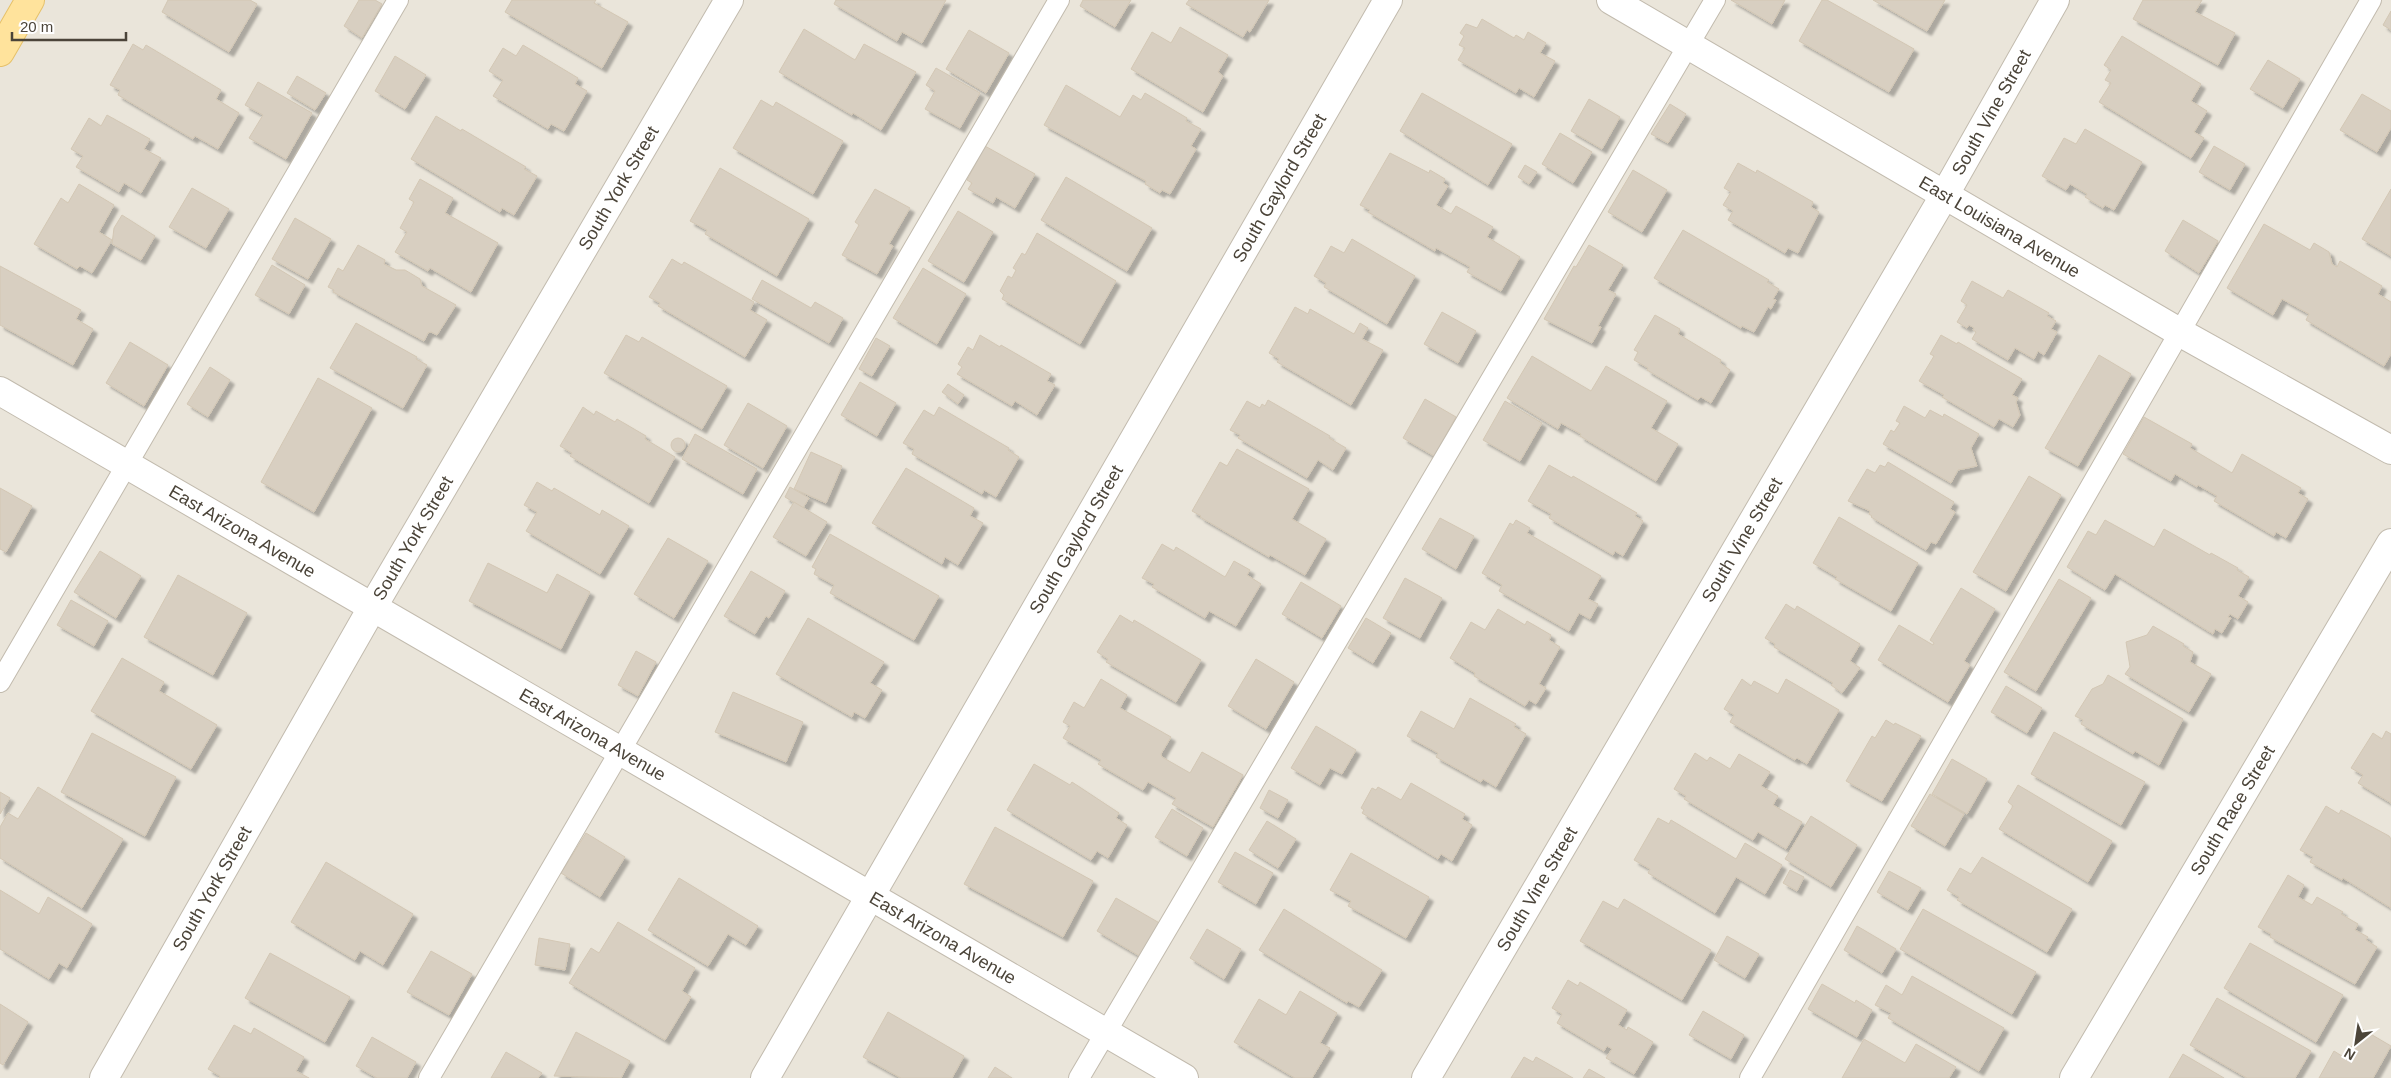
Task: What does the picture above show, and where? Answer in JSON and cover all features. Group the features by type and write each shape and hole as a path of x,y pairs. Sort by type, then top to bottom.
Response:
{"main road":[{"path":"0,52 30,0"}],"street":[{"name":"South York Street","path":"104,1078 372,608 729,0"},
{"name":"South Gaylord Street","path":"764,1078 1388,0"},
{"name":"East Louisiana Avenue","path":"1611,0 2181,333 2391,450"},
{"name":"South Vine Street","path":"1426,1078 1944,196 2054,0"},
{"name":"East Arizona Avenue","path":"0,391 1184,1078"},
{"name":"South Race Street","path":"2074,1078 2391,543"}],"lane":[{"path":"0,682 398,0"},
{"path":"429,1078 1059,0"},
{"path":"1079,1078 1715,0"},
{"path":"1750,1078 2181,333 2371,0"}],"shaded area":[{"path":"0,0 2391,0 2391,1078 0,1078"}],"building":[{"path":"168,0 250,0 257,4 229,52 162,12"},
{"path":"359,0 375,0 382,4 362,38 344,26"},
{"path":"512,0 596,0 594,3 628,22 602,68 505,12"},
{"path":"836,0 946,0 922,43 902,32 897,41 834,4"},
{"path":"1083,0 1131,0 1115,27 1080,6"},
{"path":"1189,0 1269,0 1250,32 1247,30 1243,37 1186,4"},
{"path":"1731,0 1785,0 1772,24"},
{"path":"1822,0 1827,0 1914,49 1889,92 1799,41"},
{"path":"1873,0 1945,0 1927,31"},
{"path":"2143,0 2202,0 2195,12 2235,33 2218,65 2133,19"},
{"path":"2391,11 2391,30 2383,25"},
{"path":"1482,19 1514,38 1516,35 1524,40 1528,32 1546,43 1540,53 1555,61 1534,97 1519,88 1516,93 1458,60 1465,48 1459,45 1464,36 1460,33 1466,24 1477,28"},
{"path":"1180,27 1228,55 1218,72 1223,76 1203,112 1131,69 1152,32 1171,43"},
{"path":"804,29 855,60 864,44 916,72 881,130 779,72"},
{"path":"969,30 1009,53 986,93 946,69"},
{"path":"2122,36 2201,84 2191,101 2207,111 2194,132 2204,138 2191,158 2099,102 2111,83 2105,80 2111,70 2104,65"},
{"path":"133,44 143,50 146,45 221,90 216,99 239,113 218,149 195,136 193,139 118,95 120,90 110,85"},
{"path":"523,45 578,78 575,84 587,91 564,131 551,124 548,129 493,96 503,80 489,71 503,48 516,56"},
{"path":"395,56 426,75 405,109 375,91"},
{"path":"2268,60 2300,79 2283,108 2250,89"},
{"path":"936,68 980,93 960,128 925,109 935,91 926,85"},
{"path":"297,76 326,93 315,110 287,93"},
{"path":"258,82 312,113 286,159 249,138 263,115 245,105"},
{"path":"1066,85 1120,117 1133,95 1141,100 1145,93 1187,118 1186,121 1201,129 1191,146 1196,149 1170,194 1162,190 1160,193 1145,184 1146,181 1044,125"},
{"path":"1422,93 1512,144 1488,185 1400,131"},
{"path":"2362,94 2391,111 2391,128 2377,152 2340,130"},
{"path":"1589,99 1620,117 1602,149 1571,131"},
{"path":"761,100 773,107 776,102 843,141 813,194 733,148"},
{"path":"1670,104 1686,114 1668,143 1651,134"},
{"path":"107,115 150,139 144,149 161,158 141,193 124,183 119,192 76,167 83,156 71,149 89,118 101,126"},
{"path":"436,116 461,131 462,129 526,167 524,169 537,176 514,215 502,208 500,212 411,159"},
{"path":"2085,129 2142,162 2114,210 2105,205 2103,208 2085,197 2087,194 2070,184 2066,190 2042,176 2064,138 2076,144"},
{"path":"1560,133 1592,152 1573,183 1542,164"},
{"path":"985,146 1035,174 1015,208 996,197 993,203 968,189 972,183 967,180"},
{"path":"2214,146 2245,164 2230,190 2199,172"},
{"path":"1390,153 1429,173 1430,170 1445,179 1443,183 1448,186 1436,205 1451,214 1456,206 1493,227 1487,237 1520,257 1501,291 1467,272 1470,267 1436,248 1435,251 1368,212 1370,210 1360,205"},
{"path":"1738,163 1756,173 1757,170 1813,202 1811,207 1819,212 1798,253 1788,248 1785,253 1728,220 1733,211 1723,205 1731,192 1724,188"},
{"path":"1525,165 1537,172 1529,184 1518,177"},
{"path":"720,168 809,219 777,276 705,234 707,230 690,221"},
{"path":"1633,170 1667,190 1642,232 1608,212"},
{"path":"1066,177 1152,228 1127,271 1041,220"},
{"path":"420,179 453,198 445,213 498,243 471,292 430,268 428,271 395,252 407,232 400,228 414,202 409,199"},
{"path":"79,184 114,205 99,232 112,240 92,273 80,266 77,269 34,244 61,198 68,203"},
{"path":"192,188 229,209 206,248 169,227"},
{"path":"875,189 910,208 889,244 893,246 877,274 842,255 859,225 855,222"},
{"path":"2391,189 2391,256 2362,239"},
{"path":"958,211 993,232 964,282 928,261"},
{"path":"122,215 155,236 141,260 112,244 114,228"},
{"path":"295,218 331,239 308,279 272,259"},
{"path":"2183,220 2218,241 2199,273 2165,251"},
{"path":"2264,224 2310,250 2314,243 2329,252 2332,264 2337,267 2340,261 2382,286 2378,294 2391,302 2391,354 2384,366 2306,320 2309,314 2282,299 2273,315 2227,288"},
{"path":"1683,230 1769,280 1767,282 1779,289 1773,299 1776,300 1771,309 1768,307 1754,332 1742,326 1741,328 1654,278"},
{"path":"1037,233 1116,281 1080,344 1002,299 1004,295 1000,291 1008,276 1012,278 1016,270 1013,268 1022,253 1025,255"},
{"path":"1352,239 1415,276 1387,324 1324,287 1326,283 1314,276 1331,246 1344,253"},
{"path":"358,245 385,260 384,264 396,270 405,270 420,279 422,286 456,305 437,335 431,332 428,333 424,341 333,292 334,290 328,287 338,268 343,271"},
{"path":"1589,245 1623,265 1608,290 1616,294 1598,326 1601,327 1592,343 1544,319 1574,266 1576,267"},
{"path":"672,259 682,265 684,262 754,302 750,310 767,320 745,357 658,306 660,303 649,297"},
{"path":"272,265 305,285 289,314 255,295"},
{"path":"0,266 81,310 76,319 93,329 73,365 0,325"},
{"path":"923,268 966,294 937,344 893,318"},
{"path":"762,280 811,308 815,302 843,318 829,343 752,299"},
{"path":"1972,281 2003,298 2008,290 2049,313 2047,316 2056,321 2051,329 2057,332 2044,355 2038,351 2034,359 2015,348 2008,360 1972,339 1976,332 1973,330 1974,328 1969,325 1967,328 1957,322 1967,305 1961,301"},
{"path":"1295,307 1308,314 1310,309 1354,334 1360,323 1368,328 1362,339 1383,350 1351,405 1277,362 1279,359 1269,353"},
{"path":"1442,312 1476,331 1458,363 1424,344"},
{"path":"1655,315 1680,329 1678,334 1721,360 1720,363 1730,370 1711,403 1701,397 1698,400 1647,370 1648,368 1634,360 1638,352 1634,350"},
{"path":"356,323 417,357 416,359 427,365 403,408 330,368"},
{"path":"626,335 639,342 642,337 727,386 702,429 604,373"},
{"path":"980,335 1051,374 1047,381 1055,385 1037,415 1015,401 1012,406 957,374 962,367 958,364 968,347 973,350"},
{"path":"1941,335 1957,344 1958,342 2022,379 2012,395 2018,398 2016,402 2020,415 2013,427 1999,419 1994,427 1942,397 1944,395 1919,381 1934,356 1930,354"},
{"path":"876,338 890,346 872,376 859,369"},
{"path":"130,342 168,365 144,406 106,383"},
{"path":"2099,355 2131,374 2078,466 2045,448"},
{"path":"1532,356 1591,391 1606,366 1667,401 1651,428 1678,444 1656,481 1580,436 1581,434 1561,423 1558,429 1507,398"},
{"path":"210,367 230,380 208,417 187,404"},
{"path":"318,378 372,408 314,512 261,482"},
{"path":"860,382 896,403 877,436 841,415"},
{"path":"948,384 964,395 958,404 942,392"},
{"path":"1425,399 1456,417 1434,456 1403,438"},
{"path":"1268,400 1330,436 1329,438 1346,448 1333,470 1318,460 1307,478 1238,438 1240,435 1230,430 1247,401 1260,408 1262,404 1265,406"},
{"path":"1505,401 1542,423 1520,461 1483,440"},
{"path":"748,403 787,426 763,468 724,445"},
{"path":"1904,406 1925,418 1930,410 1943,417 1944,414 1979,434 1971,448 1977,466 1958,470 1951,483 1883,444 1891,430 1894,432 1900,423 1896,421"},
{"path":"583,407 594,415 596,411 615,422 617,419 646,436 645,439 675,457 649,503 570,456 572,453 560,446"},
{"path":"939,407 1009,448 1008,450 1019,457 996,497 984,490 982,494 912,454 914,449 903,443 924,410 934,416"},
{"path":"2144,417 2192,444 2190,448 2232,473 2242,454 2301,488 2298,493 2308,499 2286,538 2276,532 2274,536 2214,501 2217,496 2198,485 2197,487 2175,474 2171,481 2123,454"},
{"path":"695,434 757,469 743,494 682,459"},
{"path":"678,438 683,440 685,445 683,450 678,452 673,450 671,445 673,440"},
{"path":"1237,449 1309,489 1292,519 1326,539 1305,575 1270,555 1269,557 1192,511 1220,462 1227,466"},
{"path":"811,452 842,466 826,503 794,489"},
{"path":"1888,462 1954,502 1950,509 1955,512 1936,544 1931,542 1926,550 1871,517 1870,511 1848,501 1867,469 1875,473 1880,465 1885,467"},
{"path":"1549,465 1572,478 1573,476 1637,513 1635,516 1643,521 1623,556 1615,551 1613,555 1549,518 1551,514 1528,501"},
{"path":"906,468 974,508 970,516 983,523 958,565 945,557 942,564 872,523"},
{"path":"2029,476 2061,495 2006,591 1973,572"},
{"path":"537,482 552,491 554,488 600,515 602,510 629,526 600,574 526,531 537,512 524,505"},
{"path":"790,487 809,498 803,508 785,497"},
{"path":"0,488 32,506 6,552 0,549"},
{"path":"794,502 827,522 806,556 773,537"},
{"path":"1839,517 1918,563 1891,611 1835,579 1837,577 1813,563"},
{"path":"1440,518 1474,536 1456,569 1422,549"},
{"path":"1516,520 1530,528 1527,533 1601,576 1588,599 1598,604 1590,619 1579,613 1569,631 1499,591 1502,585 1482,573 1510,523 1513,525"},
{"path":"2105,520 2154,547 2164,529 2210,555 2211,553 2238,568 2237,570 2249,577 2238,596 2248,602 2238,619 2230,614 2228,617 2231,618 2222,633 2215,629 2213,634 2115,574 2105,590 2067,567 2088,531 2096,535"},
{"path":"830,534 939,596 914,640 830,593 834,585 814,574 816,569 812,567"},
{"path":"668,538 708,561 674,618 634,594"},
{"path":"1162,544 1174,551 1176,547 1225,577 1234,561 1250,570 1247,575 1261,584 1236,626 1209,611 1205,618 1152,587 1154,584 1142,578"},
{"path":"100,551 141,576 116,618 74,592"},
{"path":"488,563 547,593 557,574 590,592 561,649 469,601"},
{"path":"751,571 785,591 769,618 766,616 755,634 724,616"},
{"path":"178,575 247,613 213,675 144,637"},
{"path":"1405,578 1442,598 1420,638 1383,618"},
{"path":"2059,579 2091,598 2036,691 2004,672"},
{"path":"1301,582 1341,606 1322,638 1282,614"},
{"path":"1961,588 1995,609 1964,661 1970,665 1948,702 1878,660 1899,625 1933,645 1934,643 1930,640"},
{"path":"71,600 108,621 94,646 57,625"},
{"path":"1786,604 1795,610 1797,606 1860,644 1850,661 1860,668 1842,693 1831,685 1833,683 1774,647 1775,644 1765,638"},
{"path":"1498,609 1525,625 1527,621 1551,635 1549,640 1560,647 1539,684 1546,688 1536,704 1529,700 1525,706 1474,676 1475,673 1450,658 1471,622 1485,630"},
{"path":"1120,615 1133,623 1134,620 1201,660 1176,702 1106,662 1108,659 1097,652"},
{"path":"808,618 884,662 870,683 882,690 865,718 854,712 852,717 776,674"},
{"path":"1366,618 1391,633 1373,663 1348,648"},
{"path":"2153,626 2184,644 2183,646 2193,652 2190,662 2211,674 2189,712 2125,674 2130,667 2126,642 2147,635"},
{"path":"636,651 656,662 638,696 618,685"},
{"path":"122,658 164,682 159,691 217,725 191,769 91,711"},
{"path":"1256,659 1294,682 1266,729 1228,706"},
{"path":"2108,675 2183,719 2159,765 2135,751 2133,754 2081,724 2083,720 2075,716 2092,689 2103,684"},
{"path":"1101,679 1127,695 1120,708 1171,737 1161,754 1162,757 1190,773 1202,752 1243,775 1213,827 1172,804 1176,798 1148,782 1143,790 1098,764 1101,760 1063,738 1070,726 1063,722 1074,702 1084,708"},
{"path":"1742,679 1751,686 1754,681 1778,694 1786,679 1839,710 1807,764 1797,758 1795,760 1730,722 1734,715 1724,709"},
{"path":"2006,686 2042,708 2027,733 1991,712"},
{"path":"733,692 803,722 786,762 715,732"},
{"path":"1470,698 1516,724 1514,727 1526,734 1496,787 1483,779 1481,782 1436,757 1438,753 1407,736 1421,711 1454,729"},
{"path":"1886,720 1921,736 1882,801 1846,781 1872,736 1875,738"},
{"path":"1316,726 1356,750 1342,774 1330,768 1320,785 1291,768"},
{"path":"2386,731 2391,734 2391,803 2358,783 2363,775 2351,768 2373,733 2382,739"},
{"path":"2054,732 2145,782 2121,825 2031,774"},
{"path":"92,733 176,777 145,836 61,792"},
{"path":"1695,753 1707,761 1710,757 1730,769 1739,754 1770,772 1761,786 1778,796 1773,805 1802,822 1786,849 1758,832 1753,840 1684,799 1686,796 1674,789"},
{"path":"1952,759 1987,779 1967,814 1932,794"},
{"path":"1034,764 1070,785 1072,782 1119,813 1116,818 1127,825 1108,858 1097,851 1091,860 1007,810"},
{"path":"1411,783 1465,814 1462,819 1472,825 1452,861 1441,854 1438,859 1362,813 1364,810 1361,808 1372,788 1376,790 1378,787 1401,800"},
{"path":"2018,785 2112,841 2088,882 1999,829 2013,806 2008,802"},
{"path":"38,787 123,839 82,908 0,858 0,827 8,813 18,819"},
{"path":"1269,790 1288,800 1278,818 1260,808"},
{"path":"0,792 10,798 0,814"},
{"path":"1930,794 1964,814 1945,846 1911,826"},
{"path":"2326,806 2339,814 2341,810 2389,836 2391,839 2391,908 2343,878 2342,880 2310,862 2313,857 2300,850"},
{"path":"1172,809 1203,828 1187,856 1155,837"},
{"path":"1811,816 1857,845 1831,887 1785,859"},
{"path":"1658,818 1669,824 1671,820 1736,859 1745,843 1782,865 1765,894 1736,877 1715,913 1648,873 1650,869 1634,860"},
{"path":"1267,821 1296,839 1278,868 1249,850"},
{"path":"995,827 1093,881 1063,937 964,884"},
{"path":"586,833 625,857 600,897 561,873"},
{"path":"1235,852 1273,873 1256,904 1218,882"},
{"path":"1351,853 1429,897 1406,938 1348,906 1351,901 1330,890"},
{"path":"1982,857 2072,909 2047,952 1957,900 1959,897 1947,890 1960,868 1971,874"},
{"path":"326,862 413,914 383,965 360,951 355,960 291,922"},
{"path":"1790,870 1804,877 1797,891 1783,883"},
{"path":"1889,871 1921,888 1908,910 1877,892"},
{"path":"2288,875 2304,885 2298,897 2312,905 2317,897 2343,912 2341,914 2358,924 2355,930 2368,937 2366,940 2377,947 2355,984 2270,937 2271,934 2258,927"},
{"path":"679,878 758,926 746,945 728,934 708,966 648,930"},
{"path":"0,890 39,914 48,897 92,924 67,968 59,963 49,979 0,949"},
{"path":"1116,898 1163,925 1143,958 1097,931"},
{"path":"1624,899 1711,950 1682,1000 1580,941 1603,901 1618,909"},
{"path":"1284,909 1382,970 1359,1007 1348,1001 1347,1003 1259,950"},
{"path":"1923,909 2036,972 2012,1014 1900,949"},
{"path":"618,922 695,968 682,991 691,997 665,1040 569,983 591,948 599,953"},
{"path":"1857,926 1896,949 1882,973 1844,950"},
{"path":"1207,929 1241,949 1224,979 1190,958"},
{"path":"1727,936 1759,954 1745,978 1714,960"},
{"path":"539,938 570,944 565,970 535,965"},
{"path":"2250,943 2343,995 2316,1042 2224,988"},
{"path":"431,951 472,974 449,1015 407,992"},
{"path":"270,953 350,997 325,1042 245,998"},
{"path":"1912,976 2004,1028 1979,1071 1888,1018 1891,1013 1875,1005 1886,985 1902,995"},
{"path":"1568,980 1578,986 1580,982 1627,1010 1618,1025 1627,1030 1628,1027 1653,1042 1634,1074 1606,1058 1612,1049 1607,1046 1604,1051 1557,1023 1562,1014 1552,1008"},
{"path":"1822,984 1855,1003 1856,1000 1872,1010 1857,1037 1808,1009"},
{"path":"1300,991 1337,1013 1320,1043 1330,1048 1312,1078 1295,1078 1234,1042 1259,999 1286,1015"},
{"path":"2217,998 2311,1051 2295,1078 2247,1078 2190,1045"},
{"path":"0,1004 28,1022 3,1065 0,1063"},
{"path":"1703,1011 1744,1035 1731,1059 1689,1035"},
{"path":"888,1012 964,1056 952,1078 901,1078 863,1057"},
{"path":"234,1025 251,1034 254,1028 304,1057 296,1071 309,1078 219,1078 220,1076 208,1069"},
{"path":"2362,1029 2391,1046 2373,1078 2319,1078 2334,1051 2345,1058"},
{"path":"576,1032 630,1061 621,1078 554,1076"},
{"path":"372,1037 416,1062 407,1078 377,1078 356,1066"},
{"path":"1864,1039 1905,1063 1916,1044 1956,1067 1949,1078 1842,1078"},
{"path":"506,1052 542,1073 538,1078 491,1078"},
{"path":"2183,1054 2224,1078 2169,1078"},
{"path":"1524,1057 1533,1062 1536,1057 1573,1078 1511,1078"},
{"path":"995,1067 1012,1078 988,1078"},
{"path":"1589,1069 1605,1078 1583,1078"}]}
